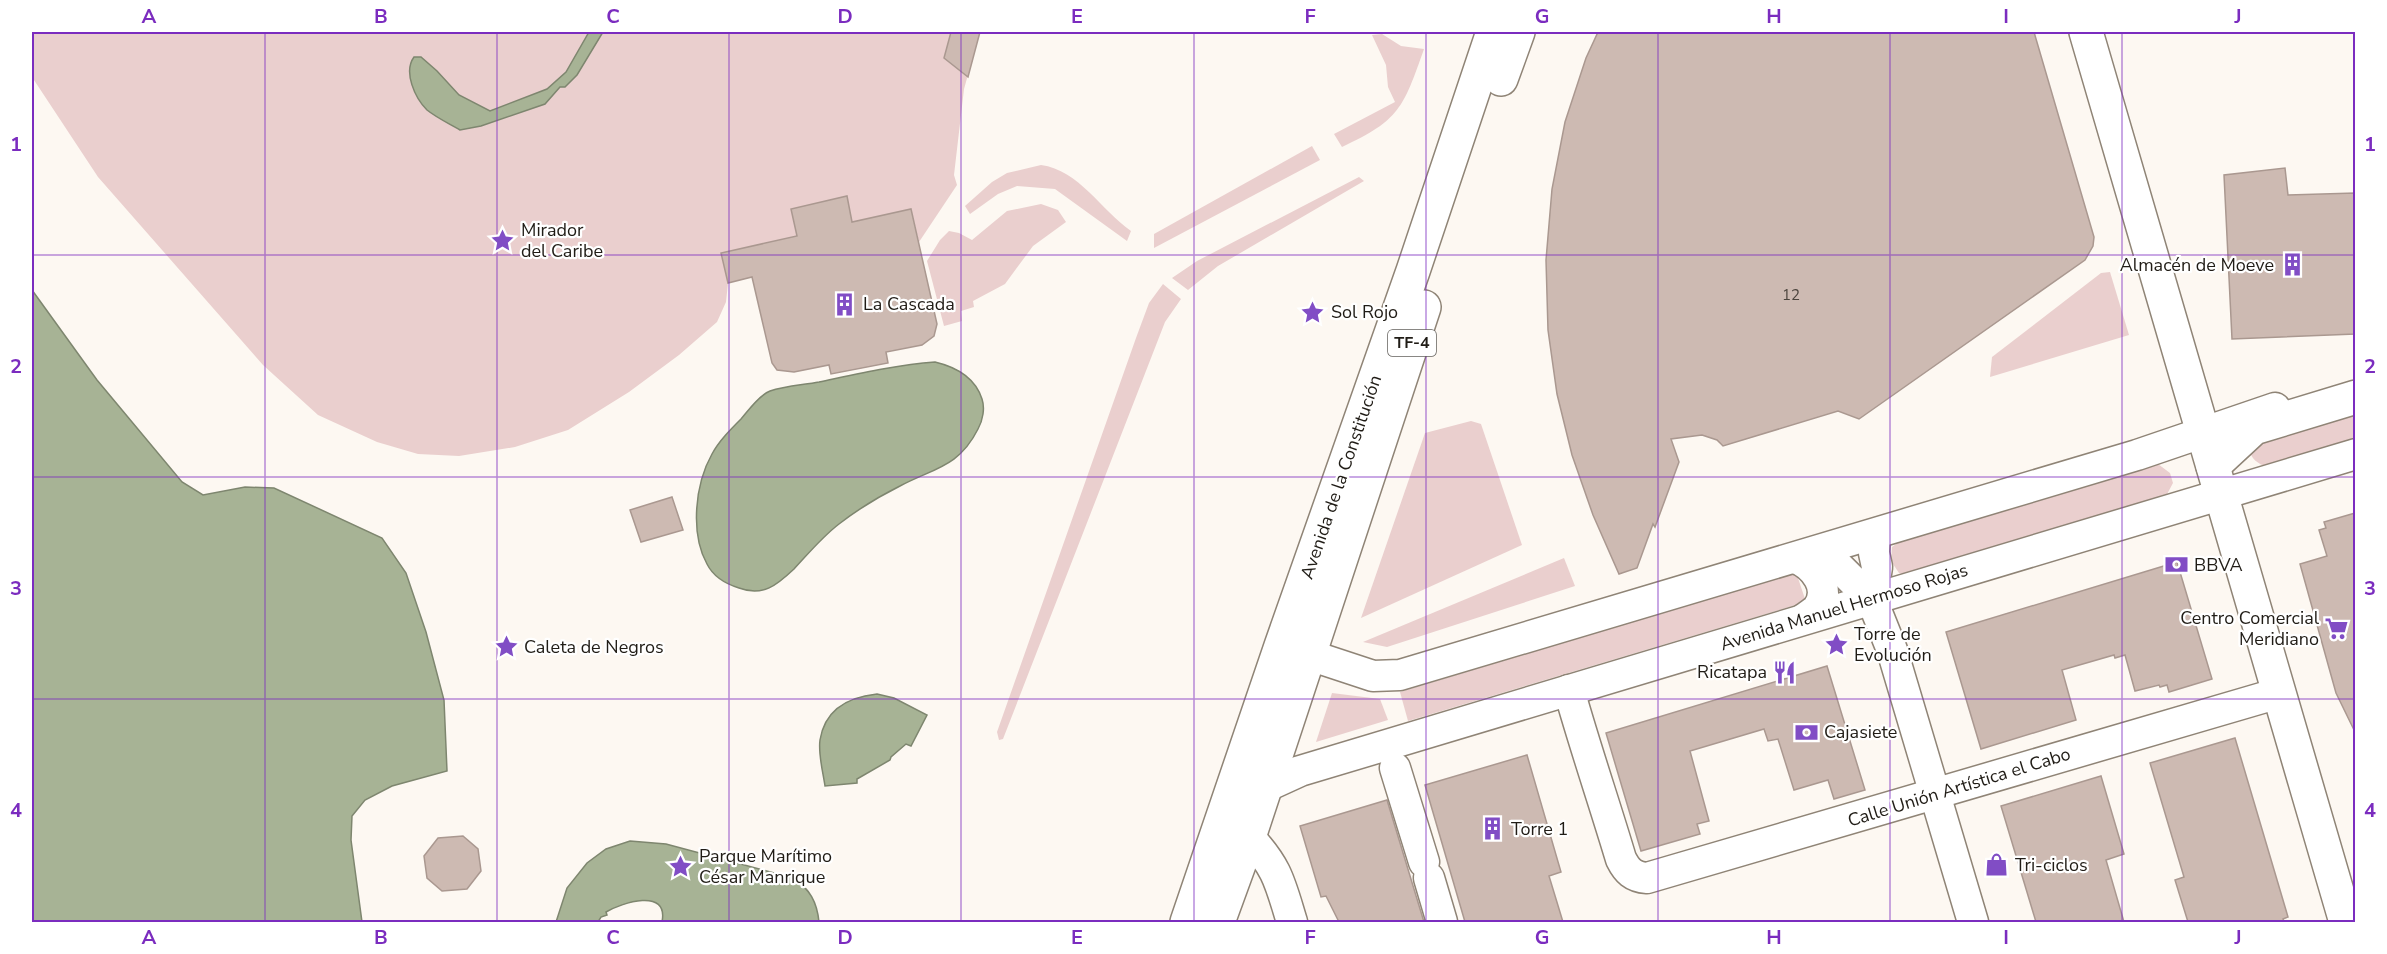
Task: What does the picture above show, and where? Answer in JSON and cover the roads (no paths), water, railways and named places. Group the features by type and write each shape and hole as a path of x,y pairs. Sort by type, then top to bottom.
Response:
{"main road":[{"name":"Avenida de la Constitución","path":"1218,922 1265,787 1295,650 1413,271 1494,32"},
{"name":"Avenida de la Constitución","path":"1187,922 1295,650 1437,268 1518,32"},
{"path":"2086,32 2346,922"},
{"path":"2217,480 2254,428 2355,397"}],"street":[{"path":"1295,650 1373,676 1400,675 2137,456 2355,384"},
{"name":"Avenida Manuel Hermoso Rojas","path":"1265,787 1300,771 1805,618 1872,600 2217,480 2355,454"},
{"path":"1875,534 1874,552 1877,567 1872,600 1892,650 1973,922"},
{"path":"1809,554 1872,600"},
{"path":"1805,618 1817,608 1823,592 1819,576 1811,566 1809,554"},
{"path":"1892,650 1900,619 1920,584"},
{"name":"Calle Unión Artística el Cabo","path":"1569,690 1586,752 1595,771 1621,859 1627,870 1639,877 1656,876 2279,693"},
{"path":"1395,768 1442,922"},
{"path":"1249,837 1265,855 1279,877 1292,922"}],"place":[{"name":"Mirador del Caribe","path":"503,240"},
{"name":"Almacén de Moeve","path":"2292,265"},
{"name":"La Cascada","path":"845,304"},
{"name":"Sol Rojo","path":"1313,312"},
{"name":"BBVA","path":"2176,565"},
{"name":"Centro Comercial Meridiano","path":"2337,628"},
{"name":"Torre de Evolución","path":"1836,644"},
{"name":"Caleta de Negros","path":"506,647"},
{"name":"Ricatapa","path":"1785,672"},
{"name":"Cajasiete","path":"1806,732"},
{"name":"Torre 1","path":"1493,829"},
{"name":"Tri-ciclos","path":"1997,865"},
{"name":"Parque Marítimo César Manrique","path":"681,866"}]}
